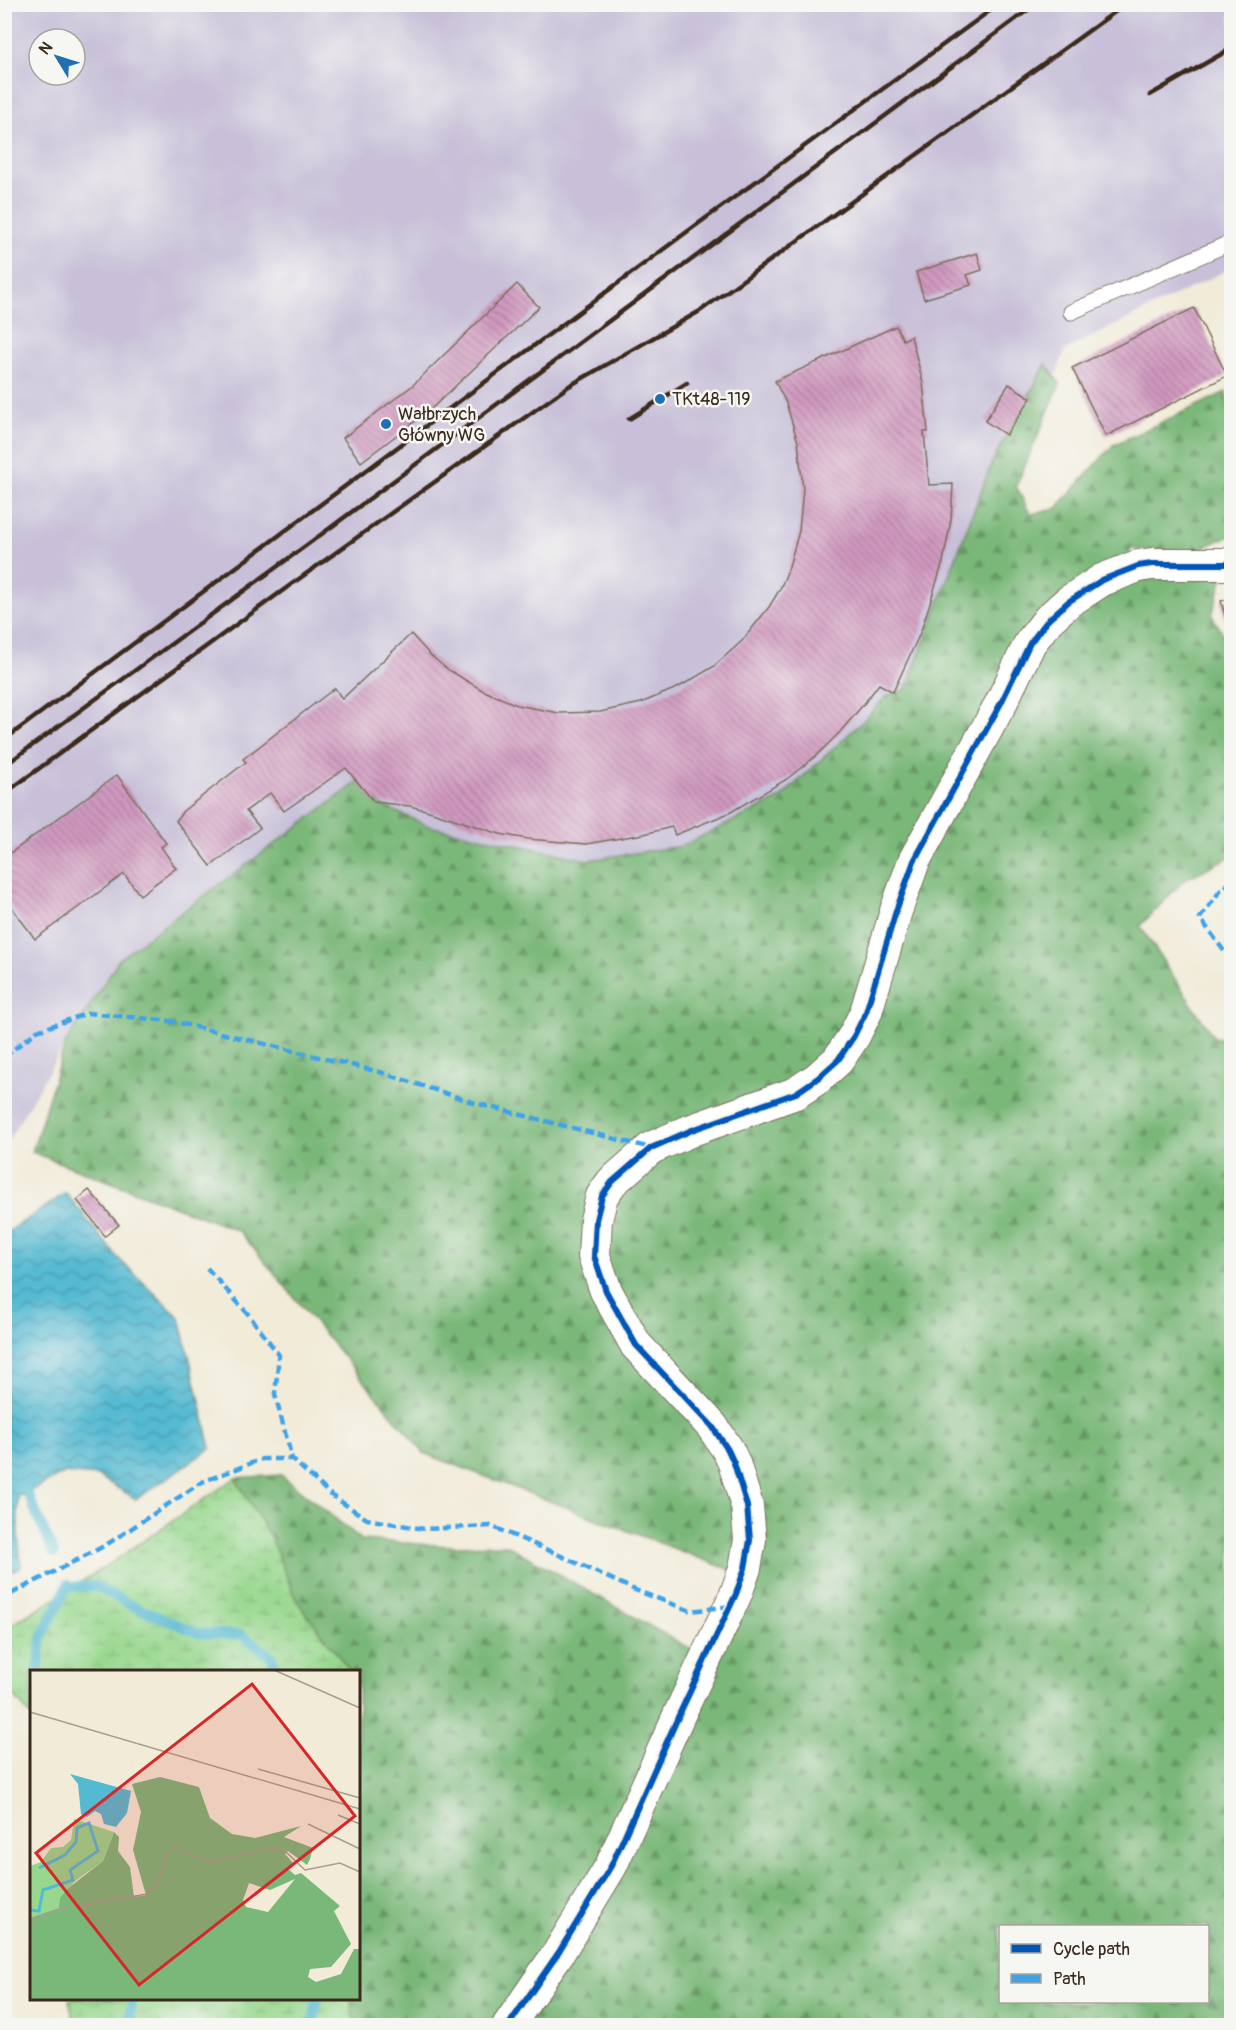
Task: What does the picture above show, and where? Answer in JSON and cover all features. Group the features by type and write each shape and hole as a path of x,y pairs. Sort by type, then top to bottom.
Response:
{"street":[{"path":"508,2025 559,1952 611,1866 736,1594 745,1568 750,1540 747,1506 728,1450 712,1426 636,1345 606,1291 594,1256 596,1220 602,1196 612,1182 651,1148 692,1130 796,1093 838,1060 866,1012 896,911 914,861 1001,703 1030,643 1048,620 1068,602 1102,580 1138,566 1232,564"}],"lane":[{"path":"1071,312 1232,242"}],"shaded area":[{"path":"5,5 1231,5 1231,268 1065,350 963,624 886,750 688,892 65,1044 5,1146"}],"green space":[{"path":"1046,364 1060,384 1016,486 1030,514 1056,509 1113,445 1226,392 1232,433 1231,535 1193,552 1129,549 1137,580 1223,576 1212,615 1227,641 1231,640 1231,856 1184,880 1140,926 1214,1038 1231,1041 1231,2025 355,2025 350,2000 360,2000 360,1670 349,1670 296,1600 271,1538 235,1478 281,1475 362,1540 449,1546 507,1545 701,1655 746,1576 424,1453 239,1231 32,1152 65,1044 120,958 358,782 374,802 428,826 588,860 682,846 779,799 886,697 906,689 993,460"},
{"path":"235,1478 271,1538 296,1600 349,1670 30,1670 30,1715 5,1686 5,1629 102,1569"},
{"path":"69,2000 350,2000 355,2025 75,2025"}],"water":[{"path":"66,1193 117,1257 180,1318 211,1448 136,1499 98,1476 65,1473 18,1497 21,1567 5,1575 5,1234"}],"building":[{"path":"977,253 982,270 967,275 971,285 924,299 916,272"},
{"path":"517,284 539,307 430,410 361,462 343,438 412,386"},
{"path":"1194,308 1227,376 1106,436 1072,368"},
{"path":"896,326 903,340 911,336 923,383 928,432 924,432 929,485 953,484 951,520 943,562 921,631 893,692 879,684 840,732 817,755 787,779 729,813 675,835 672,827 586,844 500,834 410,806 374,802 346,768 284,811 270,793 246,811 260,828 211,866 176,821 183,811 246,762 243,759 335,688 342,699 411,634 430,655 447,669 482,690 517,705 559,713 600,712 641,703 679,687 713,667 742,641 769,607 788,570 799,531 803,489 798,442 786,403 775,381"},
{"path":"1009,384 1031,398 1006,435 985,421"},
{"path":"1232,598 1232,631 1229,631 1221,601"},
{"path":"117,775 166,843 161,847 176,868 140,895 124,874 35,939 4,897 4,858"},
{"path":"89,1190 119,1225 105,1236 77,1200"}],"waterway":[{"path":"27,1492 54,1553"},
{"path":"38,1670 42,1637 68,1584 69,1587 96,1586 133,1606 198,1633 242,1635 272,1657 275,1670"},
{"path":"132,2026 130,2015 133,2000"},
{"path":"309,2026 314,2020 317,2000"}],"railway":[{"path":"4,740 680,237 999,4"},
{"path":"4,766 330,528 1036,4"},
{"path":"4,794 569,386 700,311 1126,4"},
{"path":"1150,95 1232,48"},
{"path":"629,419 687,383"}],"marked path":[{"path":"1232,881 1220,891 1200,918 1224,951 1232,958"},
{"path":"4,1057 37,1031 88,1013 171,1021 380,1072 475,1103 651,1148"},
{"path":"207,1268 248,1314 279,1355 275,1394 292,1459 331,1495 367,1519 424,1529 491,1526 635,1590 691,1611 730,1606"},
{"path":"11,1594 106,1545 202,1482 262,1459 292,1459"}],"cycle path":[{"path":"508,2026 559,1952 611,1866 736,1594 745,1568 750,1540 747,1506 728,1450 712,1426 636,1345 606,1291 594,1256 596,1220 602,1196 612,1182 651,1148 692,1130 796,1093 838,1060 866,1012 896,911 914,861 1001,703 1030,643 1048,620 1068,602 1102,580 1138,566 1232,564"}],"place":[{"name":"TKt48-119","path":"660,399"},
{"name":"Wałbrzych Główny WG","path":"386,424"}]}
